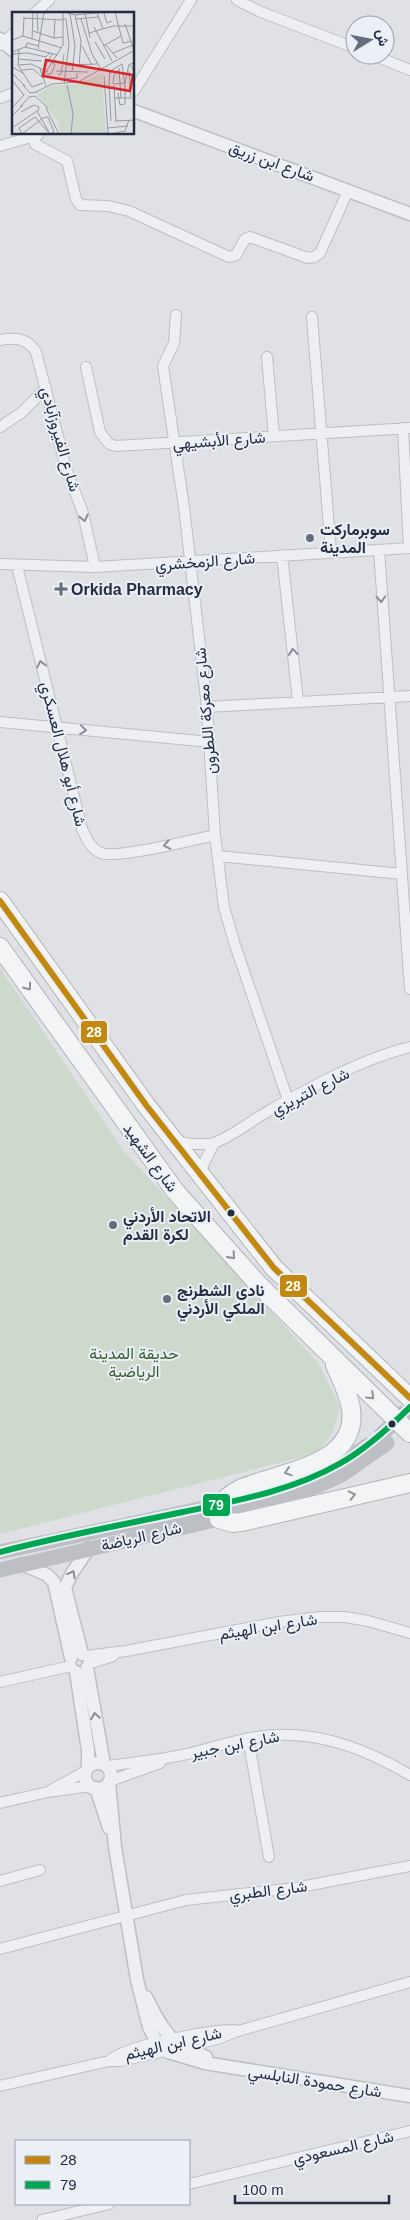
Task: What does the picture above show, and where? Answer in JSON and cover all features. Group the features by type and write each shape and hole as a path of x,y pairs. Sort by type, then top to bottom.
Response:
{"highway":[{"name":"شارع الشهيد","path":"0,901 172,1141 274,1268 410,1398"},
{"name":"شارع الشهيد","path":"0,948 175,1191 258,1284 410,1433"},
{"path":"332,1358 350,1401 351,1411 349,1430 339,1448 324,1460 234,1492 219,1512 234,1523 242,1522 410,1483"}],"main road":[{"name":"شارع الرياضة","path":"0,1570 89,1548 320,1485 344,1474 383,1440"},
{"name":"شارع الرياضة","path":"0,1552 219,1512"}],"street":[{"path":"36,12 49,0"},
{"path":"135,89 191,0"},
{"path":"237,0 260,12 345,44"},
{"path":"12,34 1,42 12,50"},
{"path":"395,64 410,70"},
{"path":"0,98 12,94"},
{"name":"شارع ابن زريق","path":"135,111 410,214"},
{"path":"0,146 35,135"},
{"path":"37,135 34,139 35,144 67,161 76,199 80,205 108,206 129,211 229,257 236,255 245,239 250,237 308,258 314,257 320,252 348,190"},
{"name":"شارع معركة اللطرون","path":"176,315 174,343 163,366 175,443 207,707 214,836 229,928 288,1100"},
{"path":"312,317 323,434 331,552"},
{"name":"شارع الفيروزآبادي","path":"0,340 16,338 28,342 38,358 66,468 83,513 95,567"},
{"path":"267,357 274,436"},
{"name":"شارع الأبشيهي","path":"86,367 100,432 109,444 116,446 406,428"},
{"path":"0,427 21,413 46,388"},
{"path":"406,428 410,548"},
{"name":"شارع الزمخشري","path":"0,564 95,567 189,563 282,555 410,548"},
{"path":"379,550 389,697 405,840 402,874 410,989"},
{"path":"282,555 298,701"},
{"name":"شارع أبو هلال العسكري","path":"17,566 82,829 88,842 95,850 102,853 119,854 214,836"},
{"path":"207,707 410,696"},
{"path":"0,722 210,742"},
{"path":"218,856 402,874"},
{"name":"شارع التبريزي","path":"172,1141 192,1144 214,1143 288,1100 379,1057 410,1047"},
{"path":"201,1178 203,1165 214,1143"},
{"path":"89,1548 72,1573 65,1588 80,1662 106,1765 111,1773 115,1846 137,1980 149,2027 157,2043 168,2052"},
{"path":"22,1564 47,1575 54,1582 80,1662 88,1750 86,1779 93,1787 115,1846"},
{"name":"شارع ابن الهيثم","path":"0,1682 126,1651 280,1622 320,1617 353,1619 410,1633"},
{"name":"شارع ابن جبير","path":"106,1765 172,1757 248,1738 293,1734 337,1741 384,1760 410,1775"},
{"path":"248,1738 269,1857"},
{"name":"شارع ابن جبير","path":"110,1782 172,1757"},
{"path":"48,1792 96,1763 106,1765"},
{"path":"0,1803 48,1792 104,1787 110,1782"},
{"name":"شارع الطبري","path":"0,1949 186,1900 295,1888 410,1866"},
{"path":"0,1881 40,1870"},
{"name":"شارع حمودة النابلسي","path":"137,1980 152,2010 173,2040 184,2048 200,2054 219,2065"},
{"name":"شارع ابن الهيثم","path":"0,2086 109,2061 120,2061 184,2048 217,2039 238,2030 410,1982"},
{"name":"شارع ابن الهيثم","path":"109,2061 118,2054 157,2043 216,2031 238,2030"},
{"name":"شارع حمودة النابلسي","path":"168,2052 219,2065 410,2096"},
{"name":"شارع المسعودي","path":"190,2184 410,2131"},
{"path":"42,2220 60,2218 106,2205"}],"green space":[{"name":"حديقة المدينة الرياضية","path":"0,968 124,1151 319,1364 340,1406 333,1432 318,1453 0,1534"}],"tunnel":[{"path":"379,1437 410,1407"}],"transit line":[{"name":"28","path":"0,901 146,1105 274,1268 410,1398"},
{"name":"79","path":"0,1552 243,1499 283,1488 321,1473 358,1452 385,1431 410,1407"}],"place":[{"name":"سوبرماركت المدينة","path":"310,538"},
{"name":"Orkida Pharmacy","path":"61,589"},
{"name":"الاتحاد الأردني لكرة القدم","path":"113,1225"},
{"name":"نادي الشطرنج الملكي الأردني","path":"167,1299"}]}
